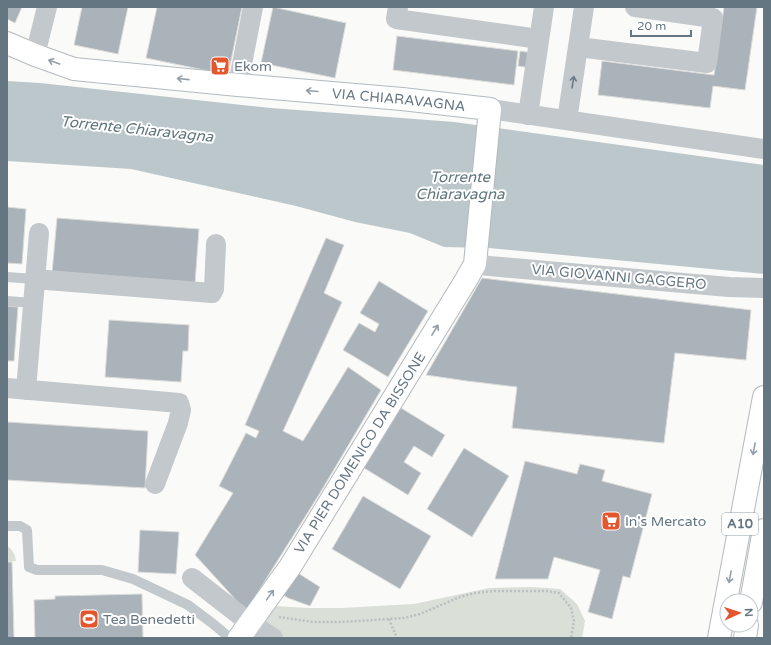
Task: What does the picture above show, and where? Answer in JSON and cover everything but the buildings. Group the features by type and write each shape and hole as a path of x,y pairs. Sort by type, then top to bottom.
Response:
{"main road":[{"name":"VIA CHIARAVAGNA","path":"7,43 74,69 402,99 489,116"},
{"path":"476,258 489,116"},
{"name":"VIA PIER DOMENICO DA BISSONE","path":"250,624 290,567 462,287 476,258"},
{"name":"A10","path":"719,638 763,404"},
{"name":"A10","path":"753,593 764,530"}],"street":[{"path":"35,55 47,7"},
{"path":"238,85 253,7"},
{"path":"398,7 396,19 539,39"},
{"path":"528,115 544,7"},
{"path":"567,120 584,7"},
{"path":"578,47 707,63 713,18 635,7"},
{"name":"VIA CHIARAVAGNA","path":"489,116 528,115 764,149"},
{"path":"39,233 32,303 16,389 179,403 181,410 178,423 155,484"},
{"path":"34,279 212,293 214,289 216,244"},
{"name":"VIA GIOVANNI GAGGERO","path":"476,258 490,266 721,286 764,288"},
{"path":"192,578 250,624 273,638"}],"lane":[{"path":"7,277 34,279"},
{"path":"7,301 32,303"},
{"path":"7,526 20,526 27,530 29,567 37,570 102,570 133,579 188,605 230,638"}],"path":[{"path":"250,624 269,615 313,622 342,622 404,618 420,614 460,597 475,593 494,591 546,591 558,593 571,608 574,621 571,638"},
{"path":"389,619 397,638"}],"shaded area":[{"path":"7,546 13,552 16,561 7,562"},
{"path":"532,587 560,589 577,604 585,621 582,638 285,638 263,624 275,606 341,608 414,604 489,588"}],"water":[{"name":"Torrente Chiaravagna","path":"7,81 40,83 271,108 454,122 764,165 764,274 489,248 444,247 410,233 355,222 296,206 131,169 7,161"}],"place":[{"name":"Ekom","path":"220,66"},
{"name":"In's Mercato","path":"611,521"},
{"name":"Tea Benedetti","path":"89,619"}]}
